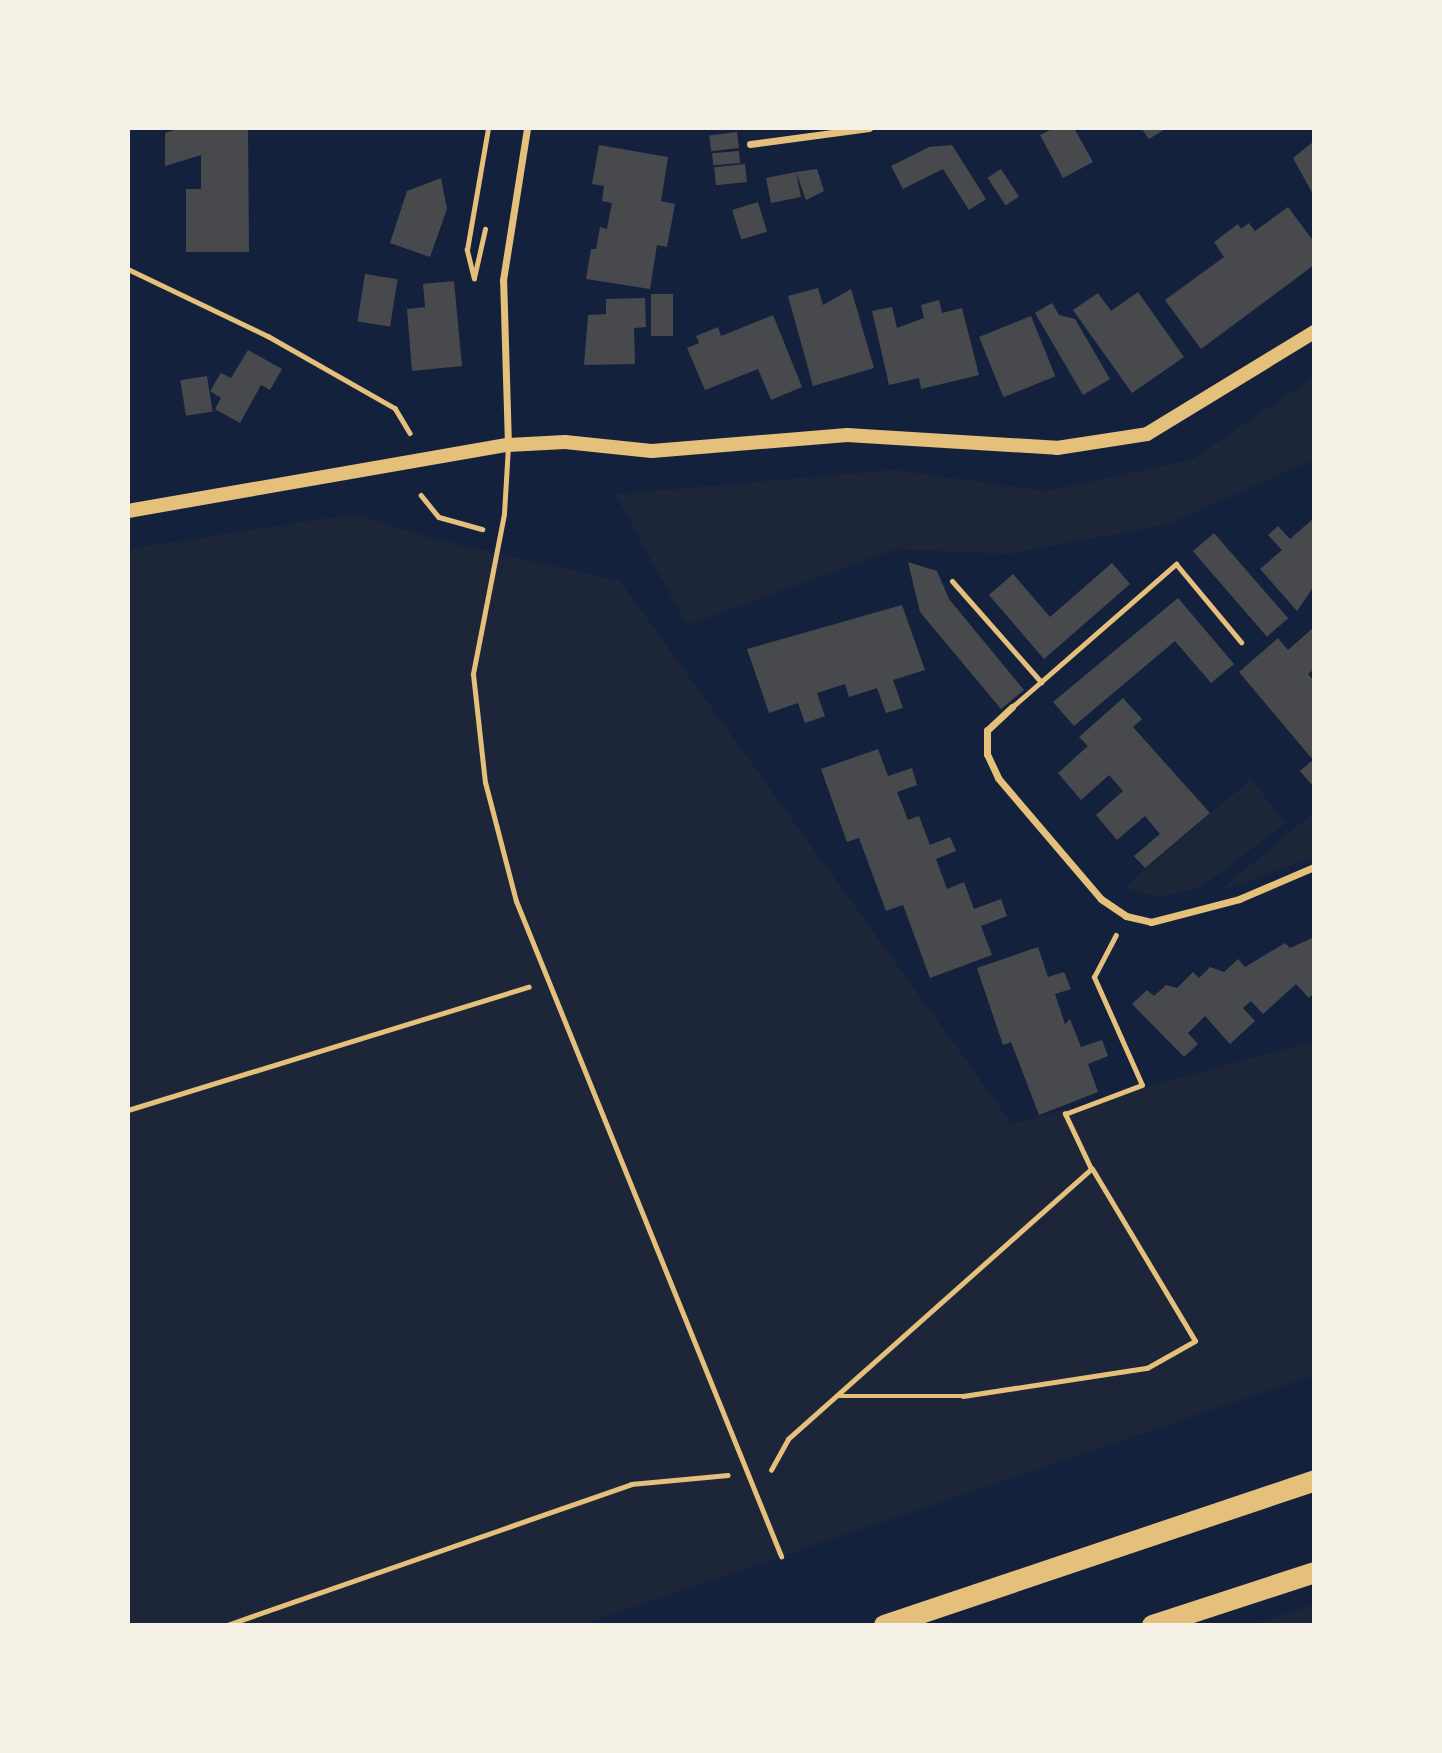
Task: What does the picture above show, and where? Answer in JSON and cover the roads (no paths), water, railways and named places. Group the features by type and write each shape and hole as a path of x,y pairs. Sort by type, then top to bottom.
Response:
{"highway":[{"path":"884,1625 1314,1480"},
{"path":"1152,1625 1314,1572"}],"main road":[{"path":"128,511 508,445 565,442 639,451 847,435 1057,448 1147,434 1314,332"}],"street":[{"path":"508,445 503,280 527,128"},
{"path":"750,144 869,128"},
{"path":"1012,708 987,730 987,754 998,778 1101,899 1126,916 1151,922 1240,899 1314,867"}],"lane":[{"path":"508,445 504,514 472,674 485,782 516,901 749,1473 780,1556"},
{"path":"1012,708 1176,564 1241,642"},
{"path":"953,580 1041,682"}]}
